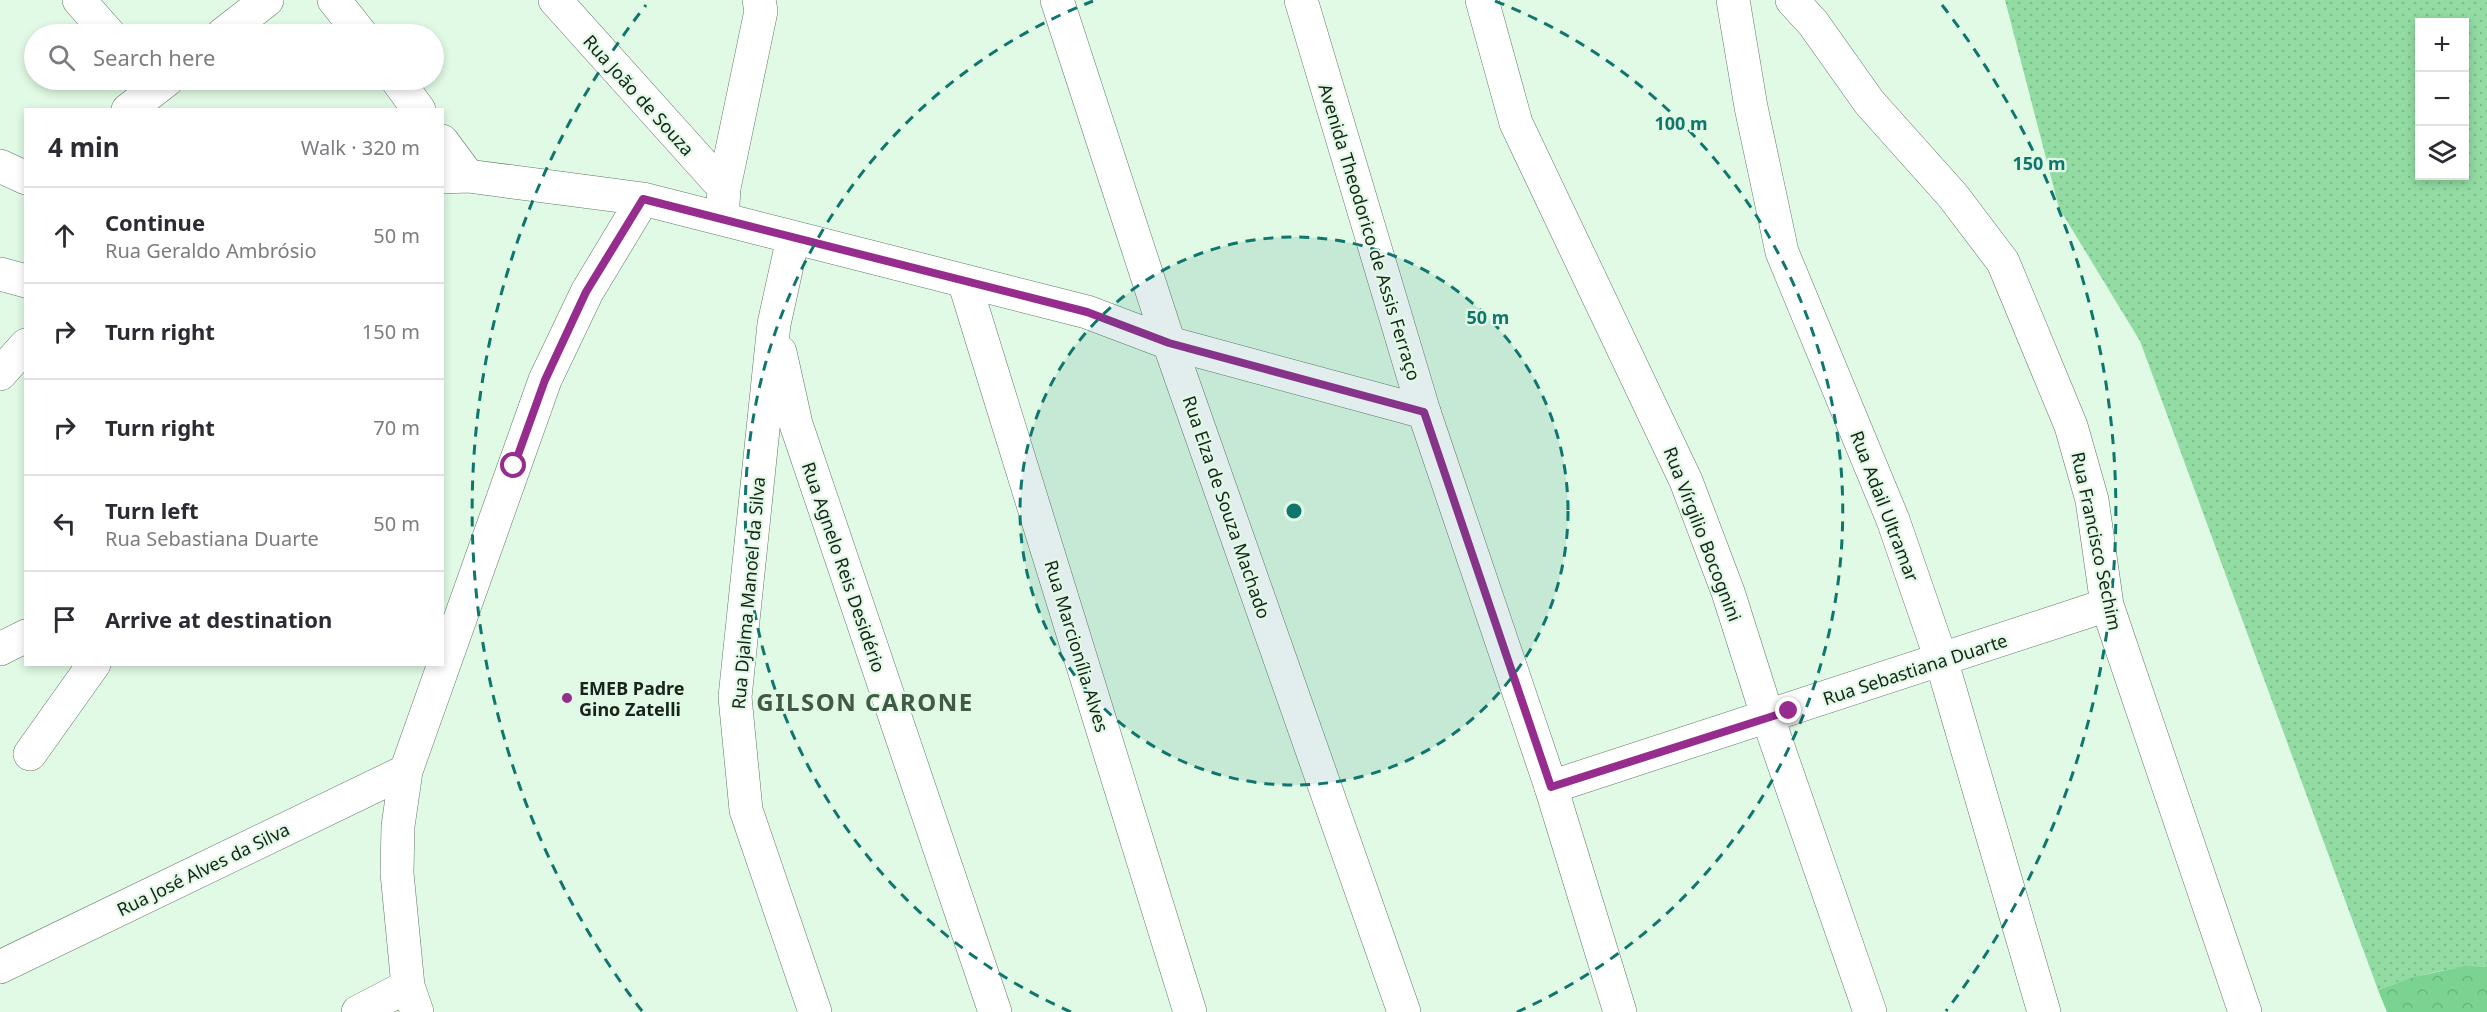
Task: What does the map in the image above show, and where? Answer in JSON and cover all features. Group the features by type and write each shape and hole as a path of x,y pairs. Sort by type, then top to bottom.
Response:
{"street":[{"path":"79,0 100,24"},
{"path":"236,24 267,0"},
{"path":"334,0 353,24"},
{"name":"Rua João de Souza","path":"555,0 724,188"},
{"path":"722,220 724,188 761,11 759,0"},
{"name":"Avenida Theodorico de Assis Ferraço","path":"1301,0 1424,412 1551,787 1620,1012"},
{"name":"Rua Vírgilio Bocognini","path":"1482,0 1516,123 1686,481 1728,592 1768,718 1870,1012"},
{"name":"Rua Adail Ultramar","path":"1733,0 1751,107 1782,252 1893,520 1941,659 2044,1012"},
{"name":"Rua Elza de Souza Machado","path":"1055,6 1169,343 1404,1012"},
{"name":"Rua Francisco Sechim","path":"1809,8 1869,102 1953,196 2003,262 2071,426 2092,500 2107,605 2245,1012"},
{"path":"130,108 149,90"},
{"path":"404,90 417,108"},
{"path":"444,146 455,176 643,199 1087,312 1169,343 1424,412"},
{"path":"0,166 24,177"},
{"path":"444,664 545,380 586,292 643,199"},
{"name":"Rua Djalma Manoel da Silva","path":"793,238 774,324 735,697 746,810 815,1012"},
{"path":"0,274 24,280"},
{"name":"Rua Marcionília Alves","path":"963,281 1190,1012"},
{"name":"Rua Agnelo Reis Desidério","path":"774,324 799,435 995,1012"},
{"path":"0,374 24,347"},
{"name":"Rua Sebastiana Duarte","path":"1551,787 1768,718 2107,605"},
{"path":"0,649 24,637"},
{"path":"30,754 93,666"},
{"path":"358,1012 413,999 397,873 398,826 406,771 443,666"},
{"name":"Rua José Alves da Silva","path":"0,967 406,771"}],"green space":[{"path":"2005,0 2487,0 2487,967 2445,970 2418,976 2378,990 2140,341 2059,208"},
{"path":"2465,966 2487,967 2487,1012 2387,1012 2378,990 2414,977"}],"place":[{"name":"EMEB Padre Gino Zatelli","path":"567,698"}],"district":[{"name":"GILSON CARONE","path":"865,701"}],"route":[{"path":"514,466 545,380 586,292 643,199 1087,312 1169,343 1424,412 1551,787 1789,711"}]}
